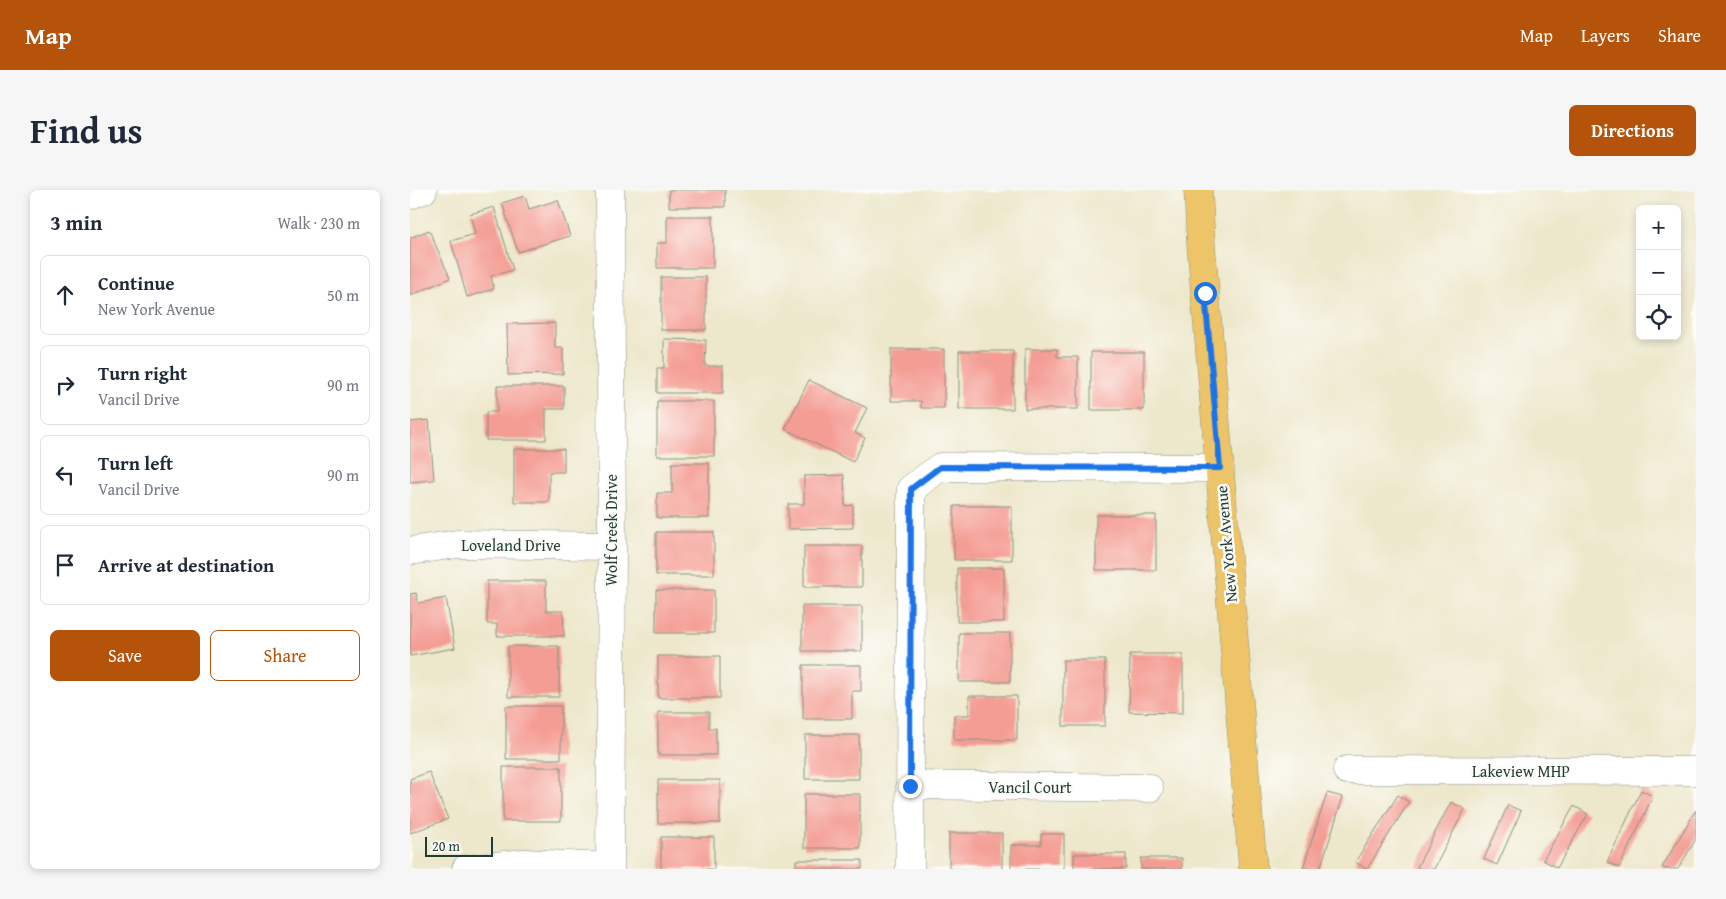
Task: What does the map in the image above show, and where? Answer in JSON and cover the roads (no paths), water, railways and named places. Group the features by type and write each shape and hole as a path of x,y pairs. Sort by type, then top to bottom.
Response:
{"main road":[{"name":"New York Avenue","path":"1198,190 1253,869"}],"street":[{"path":"410,196 423,190"},
{"name":"Wolf Creek Drive","path":"610,190 612,546 610,868"},
{"path":"910,869 911,489 940,467 1220,468"},
{"name":"Loveland Drive","path":"410,551 457,544 612,546"},
{"name":"Lakeview MHP","path":"1347,770 1696,771"},
{"name":"Vancil Court","path":"910,786 1149,788"},
{"path":"466,869 524,863 610,868"}]}
